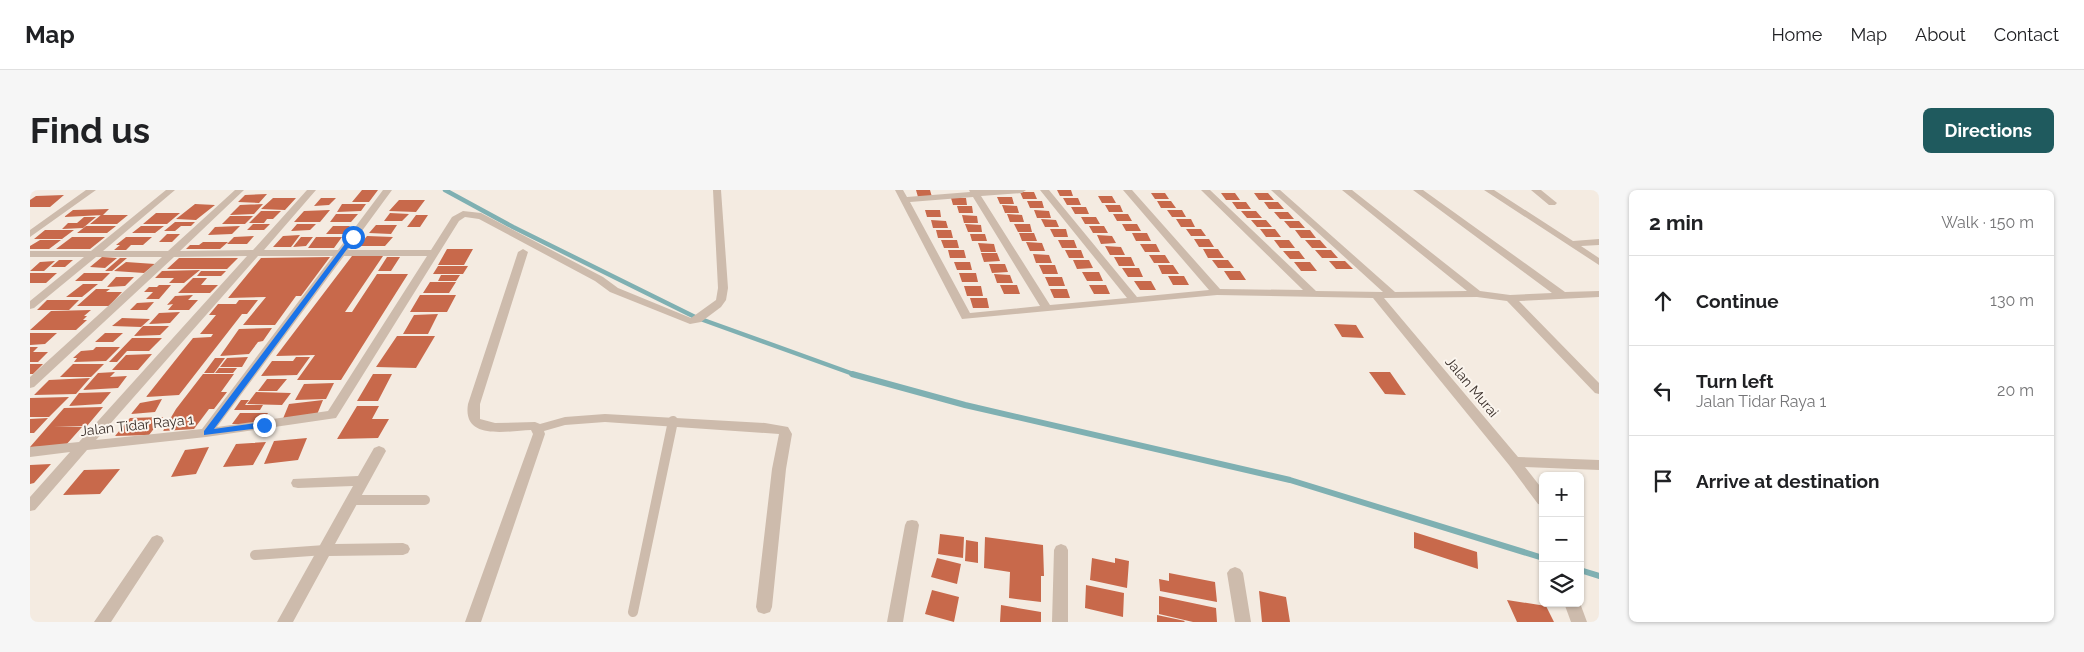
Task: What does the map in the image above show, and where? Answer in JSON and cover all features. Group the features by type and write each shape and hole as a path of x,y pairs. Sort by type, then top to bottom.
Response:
{"street":[{"path":"30,234 92,190"},
{"path":"30,306 171,190"},
{"path":"30,384 173,254 240,190"},
{"path":"30,506 312,190"},
{"path":"206,433 388,190"},
{"path":"899,190 966,317 1217,292 1376,295 1477,294 1510,298 1599,294"},
{"path":"903,200 974,192 1022,190"},
{"path":"1044,190 1134,300"},
{"path":"1127,190 1217,292"},
{"path":"1205,190 1312,293"},
{"path":"1275,190 1393,295"},
{"path":"1346,190 1477,294"},
{"path":"1417,190 1564,297"},
{"path":"1488,190 1599,262"},
{"path":"1534,190 1552,203"},
{"path":"30,254 433,253 457,216 463,214 479,215 599,279 614,290 684,320 697,320 710,311 720,300 723,288 718,191"},
{"path":"974,192 1046,308"},
{"path":"1571,244 1599,242"},
{"path":"523,252 474,404 473,418 477,424 486,426 531,426 538,429 557,423 587,419 624,418 765,427 784,430 786,434 779,469 764,607"},
{"name":"Jalan Tidar Raya 1","path":"30,452 206,433 328,417 336,412 433,253"},
{"name":"Jalan Murai","path":"1376,295 1539,495"},
{"path":"1510,298 1599,390"},
{"path":"472,622 538,442 538,429"},
{"path":"285,622 379,451"},
{"path":"1514,462 1599,465"},
{"path":"298,483 363,481"},
{"path":"896,622 912,525"},
{"path":"102,622 157,541"},
{"path":"325,550 403,549"},
{"path":"1060,622 1061,550"},
{"path":"1235,573 1243,622"},
{"path":"1573,607 1579,622"}],"lane":[{"path":"633,612 673,421"},
{"path":"352,500 425,500"},
{"path":"255,555 325,550"}],"building":[{"path":"362,190 378,190 369,202 352,202"},
{"path":"916,190 930,190 932,197 918,197"},
{"path":"1057,190 1071,190 1073,196 1060,196"},
{"path":"1020,192 1034,192 1037,199 1023,199"},
{"path":"1151,193 1165,193 1169,199 1155,199"},
{"path":"1221,193 1235,193 1240,200 1226,200"},
{"path":"1254,193 1268,193 1274,200 1259,200"},
{"path":"267,194 259,203 238,202 245,195"},
{"path":"64,195 50,207 30,207 30,200 36,196"},
{"path":"1098,196 1112,196 1116,203 1102,203"},
{"path":"997,197 1012,197 1014,204 1000,204"},
{"path":"273,198 296,198 285,210 261,209"},
{"path":"321,198 336,198 329,205 314,206"},
{"path":"951,198 966,198 967,205 953,205"},
{"path":"1063,198 1078,198 1081,205 1067,205"},
{"path":"399,200 425,200 416,212 389,211"},
{"path":"1027,201 1042,201 1044,208 1030,208"},
{"path":"1157,201 1171,201 1176,208 1161,208"},
{"path":"1232,202 1246,202 1251,209 1237,209"},
{"path":"1264,202 1278,202 1284,209 1269,209"},
{"path":"195,204 215,205 196,220 176,219"},
{"path":"263,204 254,214 230,215 240,205"},
{"path":"342,204 366,204 361,211 337,212"},
{"path":"1002,205 1017,206 1019,213 1005,213"},
{"path":"1105,205 1120,205 1123,212 1109,212"},
{"path":"957,206 972,206 973,213 959,213"},
{"path":"1071,207 1086,207 1089,214 1075,214"},
{"path":"109,209 103,215 64,217 73,210"},
{"path":"330,210 320,222 294,222 304,211"},
{"path":"925,210 940,210 941,217 927,217"},
{"path":"1034,210 1049,211 1051,218 1037,218"},
{"path":"1167,210 1182,210 1186,217 1172,217"},
{"path":"261,211 281,211 273,219 267,219 264,223 249,223"},
{"path":"1241,211 1256,211 1262,218 1247,218"},
{"path":"1274,212 1288,212 1294,219 1280,219"},
{"path":"156,213 180,213 167,224 143,224"},
{"path":"390,213 409,214 402,221 384,221"},
{"path":"336,214 358,214 351,222 330,222"},
{"path":"1007,214 1022,215 1024,222 1010,222"},
{"path":"1113,214 1128,214 1132,221 1117,221"},
{"path":"101,215 128,215 117,224 90,224"},
{"path":"416,215 428,215 420,227 407,227"},
{"path":"962,215 977,216 978,223 964,223"},
{"path":"230,216 253,216 245,224 222,224"},
{"path":"84,217 96,217 83,228 62,229 68,223 77,223"},
{"path":"1081,217 1096,217 1100,224 1085,224"},
{"path":"1041,219 1056,220 1059,227 1045,227"},
{"path":"1176,219 1191,219 1195,227 1181,227"},
{"path":"931,220 946,221 948,228 933,228"},
{"path":"1251,220 1266,220 1272,227 1257,227"},
{"path":"1284,221 1299,221 1305,228 1290,228"},
{"path":"175,222 195,222 191,226 181,226 175,231 164,231"},
{"path":"253,224 270,224 264,230 247,230"},
{"path":"297,224 316,224 310,230 291,231"},
{"path":"965,224 981,225 982,232 968,232"},
{"path":"1014,224 1030,224 1032,232 1018,232"},
{"path":"1122,224 1137,224 1141,231 1126,231"},
{"path":"376,225 397,225 391,234 369,233"},
{"path":"86,226 116,226 107,233 77,233"},
{"path":"141,226 164,226 155,233 132,233"},
{"path":"240,226 232,234 208,235 215,227"},
{"path":"333,226 350,226 343,234 326,234"},
{"path":"1089,226 1104,226 1108,233 1093,233"},
{"path":"1050,229 1066,229 1068,237 1054,237"},
{"path":"1186,229 1201,229 1206,236 1191,236"},
{"path":"1260,229 1275,229 1281,237 1266,237"},
{"path":"45,230 74,230 62,239 34,239"},
{"path":"936,230 951,230 953,238 938,238"},
{"path":"1295,230 1310,230 1316,238 1301,238"},
{"path":"1019,233 1034,233 1037,241 1022,241"},
{"path":"1132,233 1147,233 1151,241 1136,241"},
{"path":"167,234 180,234 172,242 159,242"},
{"path":"970,234 985,234 987,241 972,241"},
{"path":"300,235 291,247 273,247 283,236"},
{"path":"1097,235 1112,236 1116,243 1101,244"},
{"path":"254,236 247,244 227,244 234,237"},
{"path":"367,236 393,237 385,246 359,246"},
{"path":"72,237 105,237 90,249 56,249"},
{"path":"126,237 152,237 143,245 131,245 126,250 114,250 120,245 116,245"},
{"path":"301,237 313,237 306,246 293,247"},
{"path":"316,237 342,237 334,248 308,248"},
{"path":"1194,239 1209,239 1214,247 1199,247"},
{"path":"40,240 61,240 49,249 30,249 30,246"},
{"path":"941,240 957,240 959,248 944,248"},
{"path":"1058,240 1074,240 1077,248 1062,248"},
{"path":"1274,240 1289,240 1295,248 1280,248"},
{"path":"1305,240 1320,240 1327,248 1312,248"},
{"path":"203,242 228,242 220,249 186,249 190,245 199,245"},
{"path":"1026,242 1042,243 1045,251 1030,251"},
{"path":"978,243 994,244 996,252 981,252"},
{"path":"1140,244 1156,244 1160,252 1145,252"},
{"path":"1105,246 1121,247 1125,255 1110,255"},
{"path":"447,249 473,249 464,265 438,265"},
{"path":"1203,249 1218,249 1224,258 1208,258"},
{"path":"948,250 964,250 966,258 950,258"},
{"path":"1065,250 1081,250 1084,258 1069,258"},
{"path":"1315,250 1331,250 1338,258 1322,258"},
{"path":"1283,251 1299,251 1305,259 1290,259"},
{"path":"981,253 997,253 1000,261 984,262"},
{"path":"1033,254 1049,255 1052,263 1036,263"},
{"path":"1149,255 1165,255 1170,263 1154,263"},
{"path":"352,256 383,256 345,312 352,312 377,274 408,274 341,380 297,380 315,355 276,356"},
{"path":"102,257 117,258 105,268 90,267"},
{"path":"330,257 301,296 296,296 275,325 243,325 266,297 228,298 261,258"},
{"path":"387,257 400,257 391,271 378,271"},
{"path":"1114,257 1131,257 1135,266 1119,266"},
{"path":"120,258 127,258 112,271 105,271"},
{"path":"179,258 238,258 227,269 167,269"},
{"path":"59,260 73,260 65,267 51,267"},
{"path":"1073,260 1089,260 1093,268 1077,269"},
{"path":"1212,260 1228,260 1234,268 1218,268"},
{"path":"55,261 44,271 30,271 40,262"},
{"path":"1329,261 1345,261 1353,269 1336,269"},
{"path":"126,262 155,264 144,273 114,271"},
{"path":"954,262 970,262 972,270 957,270"},
{"path":"1294,262 1310,262 1317,271 1301,271"},
{"path":"989,264 1005,264 1008,272 992,273"},
{"path":"1039,265 1055,265 1058,274 1043,274"},
{"path":"1158,265 1173,265 1179,274 1162,274"},
{"path":"438,266 468,266 463,274 433,274"},
{"path":"1122,268 1139,268 1143,277 1128,277"},
{"path":"200,270 184,283 169,283 174,278 155,278 162,271"},
{"path":"201,271 226,271 221,276 197,276"},
{"path":"1224,271 1240,271 1246,280 1230,280"},
{"path":"1082,272 1099,272 1103,281 1087,281"},
{"path":"30,273 57,273 46,283 30,283"},
{"path":"84,273 110,273 102,281 75,281"},
{"path":"959,273 976,273 978,282 962,282"},
{"path":"994,274 1010,275 1013,283 997,283"},
{"path":"441,275 460,275 456,281 438,281"},
{"path":"1168,276 1184,276 1189,285 1173,285"},
{"path":"116,277 134,277 125,286 107,287"},
{"path":"1045,277 1062,277 1065,286 1049,286"},
{"path":"193,278 207,278 201,285 218,285 210,293 178,293"},
{"path":"1134,281 1151,281 1156,290 1140,290"},
{"path":"430,282 456,282 449,293 423,293"},
{"path":"83,284 98,284 82,297 66,297"},
{"path":"159,285 171,285 159,299 146,299 153,292 144,292 149,287 157,287"},
{"path":"1000,285 1017,285 1020,294 1004,294"},
{"path":"1089,285 1106,285 1110,294 1094,294"},
{"path":"964,286 981,286 983,296 967,296"},
{"path":"96,289 110,289 106,292 122,292 109,306 77,306"},
{"path":"1050,289 1067,289 1070,298 1054,298"},
{"path":"193,295 188,300 198,300 189,310 168,310 173,304 167,305 175,296"},
{"path":"420,295 456,295 447,312 410,312"},
{"path":"970,298 987,298 989,308 973,308"},
{"path":"47,300 79,300 69,310 37,310"},
{"path":"239,300 258,300 247,314 242,314 179,395 146,397 193,338 211,337 213,334 200,334 216,315 209,315 218,304 236,304"},
{"path":"154,302 147,310 130,310 137,303"},
{"path":"91,310 84,316 87,316 83,320 87,320 76,330 30,330 51,311"},
{"path":"180,312 170,323 149,324 159,313"},
{"path":"438,314 428,334 403,334 414,315"},
{"path":"122,318 150,319 141,327 112,326"},
{"path":"1334,324 1356,325 1364,338 1342,337"},
{"path":"143,326 169,326 160,335 134,336"},
{"path":"272,328 263,341 258,342 249,354 220,356 239,329"},
{"path":"30,333 57,333 45,344 30,345"},
{"path":"105,333 123,333 113,342 95,342"},
{"path":"397,336 435,336 416,368 376,367"},
{"path":"132,338 162,338 149,351 127,351 117,362 109,362"},
{"path":"30,347 38,347 33,352 48,352 38,362 30,362"},
{"path":"96,347 120,347 106,361 74,362 77,358 73,358 81,351 93,350"},
{"path":"152,354 138,370 112,370 126,355"},
{"path":"248,357 242,367 220,367 227,358"},
{"path":"296,357 310,357 297,375 261,376 272,361 293,361"},
{"path":"215,358 225,358 214,373 204,373"},
{"path":"30,364 43,364 33,374 30,374"},
{"path":"73,364 104,364 91,377 60,377"},
{"path":"219,368 237,368 233,373 215,373"},
{"path":"115,372 110,377 127,376 118,388 83,390 98,373"},
{"path":"1369,372 1390,372 1406,395 1385,394"},
{"path":"203,374 234,374 221,392 227,392 214,409 209,409 194,429 163,431 176,409"},
{"path":"373,374 392,374 378,401 357,401"},
{"path":"90,378 76,394 34,395 49,380"},
{"path":"267,379 287,379 277,391 258,391"},
{"path":"334,383 326,399 295,400 304,384"},
{"path":"111,392 101,404 69,406 79,393"},
{"path":"256,392 291,393 282,405 247,404"},
{"path":"69,397 49,417 30,417 30,398"},
{"path":"162,399 155,412 131,414 140,403"},
{"path":"241,400 249,400 245,405 263,405 260,410 234,410"},
{"path":"323,400 316,417 282,421 289,404"},
{"path":"357,406 379,406 372,419 389,419 378,438 337,439"},
{"path":"103,407 87,426 54,427 82,427 65,446 30,447 64,408"},
{"path":"240,413 268,413 261,424 232,424"},
{"path":"163,417 149,435 115,436 130,418"},
{"path":"48,418 34,433 30,433 30,419"},
{"path":"307,438 298,460 264,464 274,441"},
{"path":"266,442 253,465 223,467 236,444"},
{"path":"209,447 196,474 171,477 185,450"},
{"path":"51,464 34,483 30,484 30,465"},
{"path":"120,469 100,494 63,495 84,470"},
{"path":"1414,532 1477,552 1478,569 1414,548"},
{"path":"940,534 964,537 963,558 938,554"},
{"path":"985,537 1043,545 1044,576 1041,576 1041,602 1009,598 1010,572 984,568"},
{"path":"966,540 978,542 978,563 965,561"},
{"path":"937,558 961,564 957,584 931,577"},
{"path":"1092,558 1115,563 1115,558 1129,561 1127,588 1090,580"},
{"path":"1169,573 1215,582 1217,602 1160,591 1159,579 1169,581"},
{"path":"1086,585 1124,593 1123,617 1085,608"},
{"path":"932,590 959,597 954,622 925,614"},
{"path":"1259,591 1286,597 1290,622 1262,622"},
{"path":"1159,596 1216,608 1217,622 1193,622 1159,614"},
{"path":"1507,600 1546,607 1554,622 1517,622"},
{"path":"1001,605 1041,612 1041,622 1000,622"},
{"path":"1157,615 1185,621 1157,622"}],"waterway":[{"path":"445,190 513,227 695,317 856,375"},
{"path":"852,374 965,405 1290,480 1539,557"},
{"path":"1584,571 1599,576"}],"route":[{"path":"264,425 206,433 353,237"}]}
